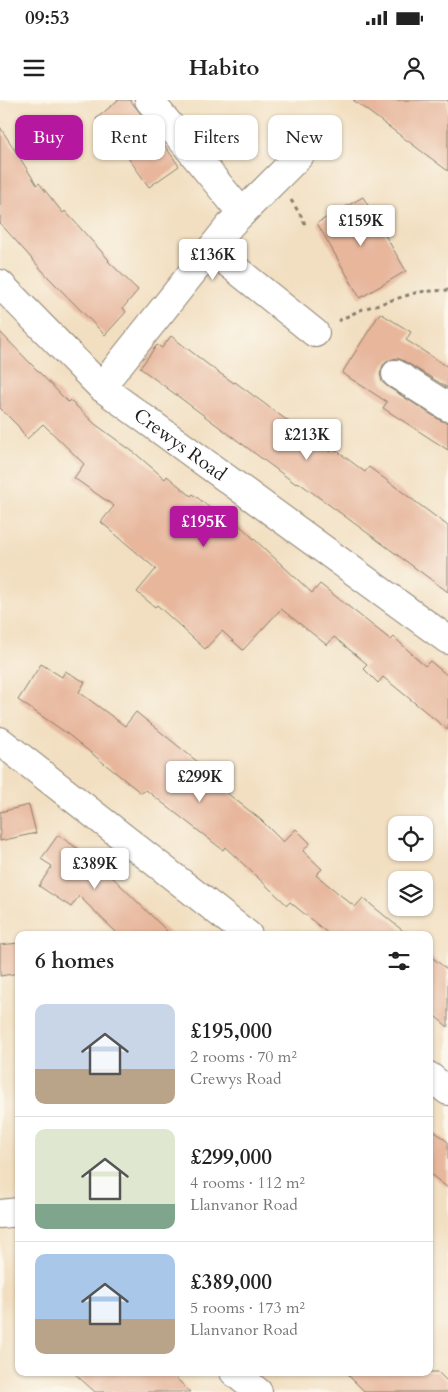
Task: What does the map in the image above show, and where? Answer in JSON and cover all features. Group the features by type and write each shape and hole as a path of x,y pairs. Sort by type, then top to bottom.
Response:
{"street":[{"path":"149,100 242,213"},
{"path":"101,387 212,247 242,213 295,160"},
{"path":"212,247 227,262 315,333"},
{"name":"Crewys Road","path":"0,284 101,387 448,640"},
{"path":"396,374 448,406"},
{"path":"0,741 243,931"},
{"path":"433,1079 448,1091"},
{"path":"0,1214 15,1212"},
{"path":"239,1376 258,1392"}],"path":[{"path":"315,333 360,310 418,292 448,290"}],"building":[{"path":"118,100 130,100 142,115 101,115"},
{"path":"353,100 448,100 448,171"},
{"path":"0,127 15,151 15,160 21,160 37,185 39,183 63,213 65,211 108,261 138,290 123,308 126,312 105,335 48,277 0,223"},
{"path":"165,146 179,166 149,187 130,160 165,160"},
{"path":"363,197 406,271 360,298 317,223"},
{"path":"380,313 411,332 406,340 448,367 448,388 397,358 389,360 383,365 380,374 382,382 388,387 440,420 448,423 448,450 383,408 387,402 342,373"},
{"path":"0,332 68,402 70,400 95,424 136,454 165,479 167,476 191,496 193,494 233,527 237,523 312,593 320,584 391,640 394,637 425,666 430,661 448,676 448,730 383,677 378,683 363,668 367,664 334,637 327,645 281,609 243,650 222,631 205,649 157,605 155,607 137,592 156,569 101,522 114,506 74,478 84,464 43,424 27,439 18,426 0,408"},
{"path":"171,336 215,370 235,382 330,452 333,448 365,472 369,467 448,526 448,592 298,482 296,484 140,368 157,345 162,348"},
{"path":"41,664 62,677 65,671 85,682 79,692 125,726 136,712 204,767 200,772 260,819 283,842 296,829 310,843 303,851 322,869 316,875 355,907 363,898 403,931 325,931 290,902 287,905 225,847 223,850 146,790 141,793 65,732 18,700"},
{"path":"29,805 36,833 0,841 0,812"},
{"path":"58,835 96,861 167,931 115,931 79,896 71,907 39,886 52,866 41,859"},
{"path":"15,943 15,974 0,976 0,945"},
{"path":"433,958 448,970 448,1027 433,1014"},
{"path":"433,1130 448,1142 448,1188 433,1176"},
{"path":"433,1372 438,1372 448,1382 448,1392 365,1392 349,1376 433,1376"},
{"path":"77,1376 174,1376 190,1392 95,1392"}]}
